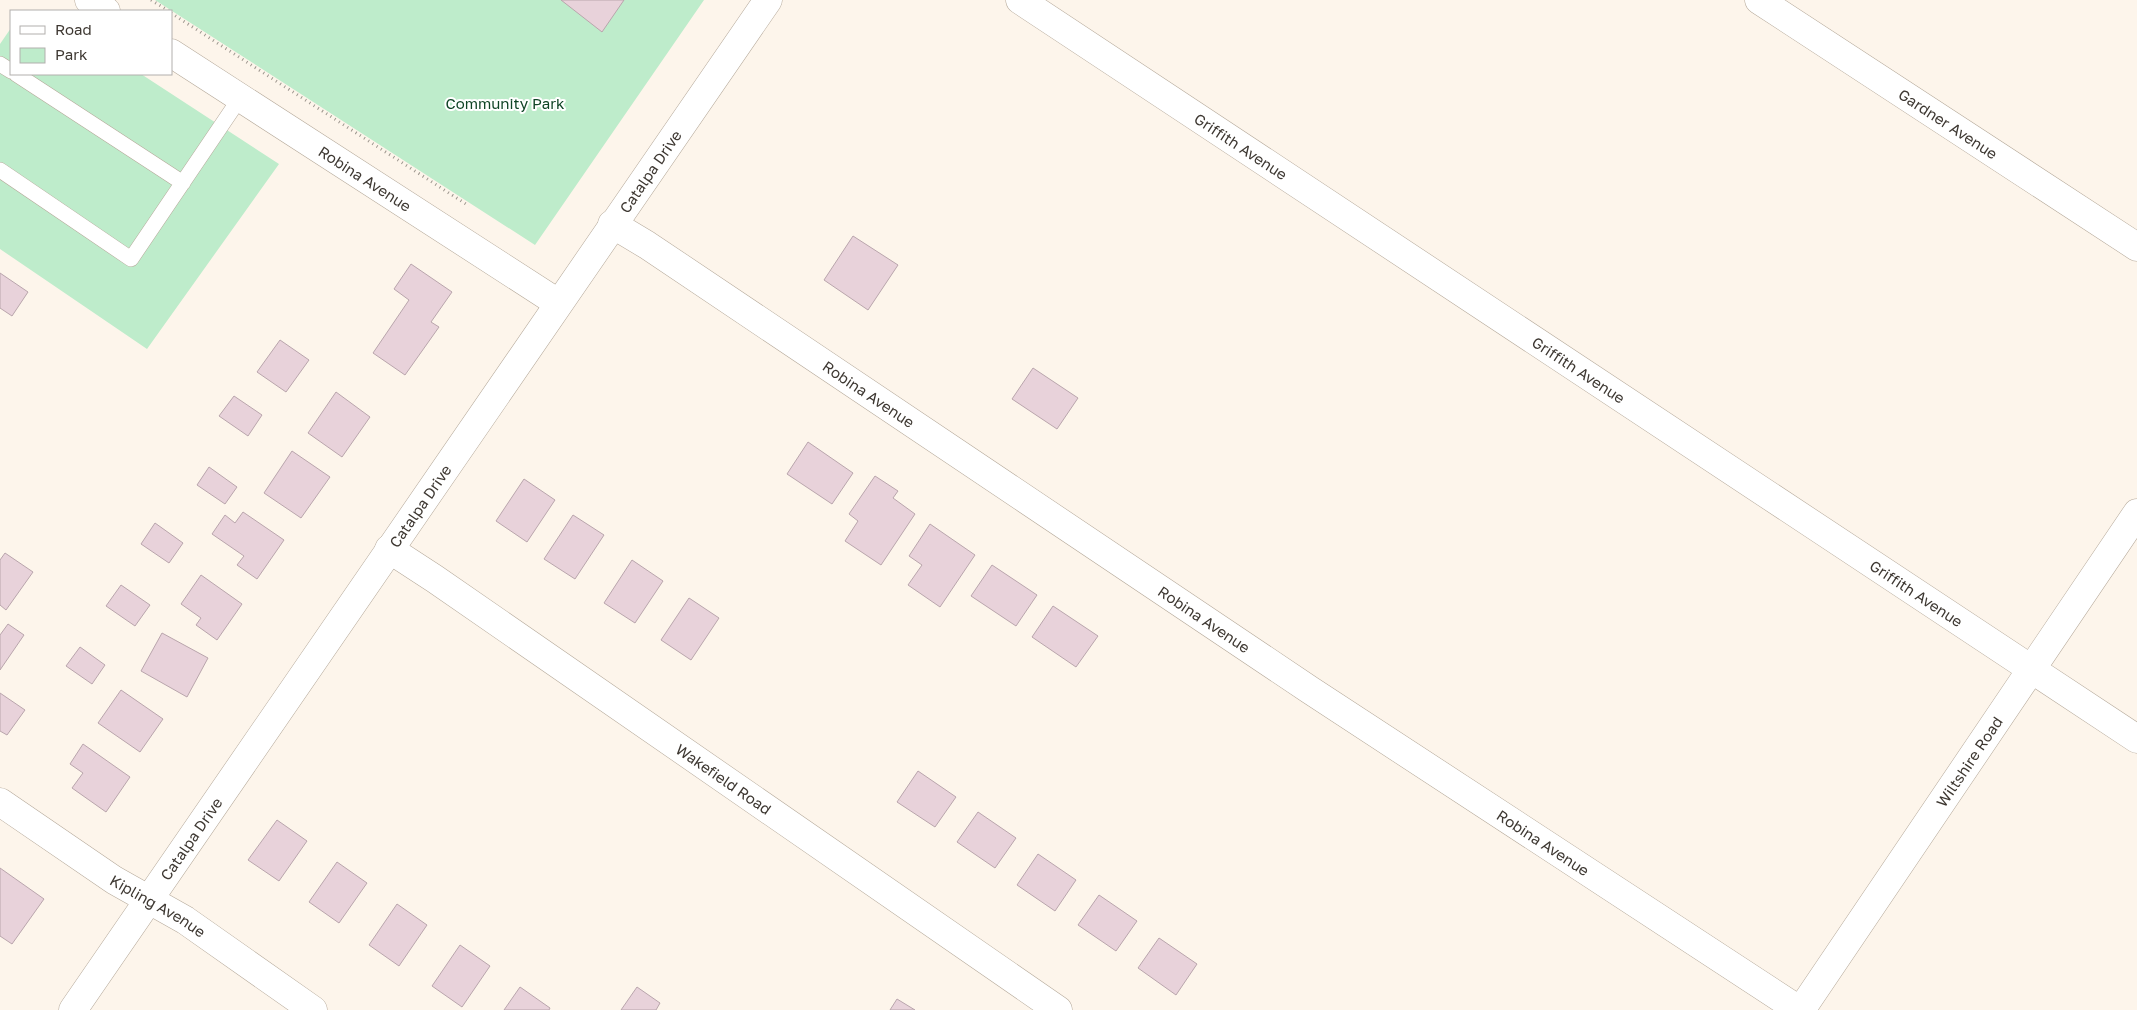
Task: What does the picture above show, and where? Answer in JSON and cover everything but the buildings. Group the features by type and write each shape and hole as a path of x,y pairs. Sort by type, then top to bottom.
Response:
{"street":[{"path":"89,0 104,10"},
{"name":"Catalpa Drive","path":"73,1010 612,224 768,0"},
{"name":"Griffith Avenue","path":"1020,0 2137,739"},
{"name":"Gardner Avenue","path":"1759,0 2137,247"},
{"name":"Robina Avenue","path":"172,54 558,303"},
{"name":"Robina Avenue","path":"612,224 648,245 1310,690 1800,1010"},
{"name":"Wiltshire Road","path":"1800,1010 2137,513"},
{"name":"Wakefield Road","path":"389,549 1058,1010"},
{"name":"Kipling Avenue","path":"0,802 114,880 185,920 313,1010"}],"lane":[{"path":"18,75 183,183"},
{"path":"0,170 131,259 240,98"}],"path":[{"path":"151,0 167,10"},
{"path":"172,13 475,210"}],"green space":[{"name":"Community Park","path":"155,0 704,0 535,245"},
{"path":"10,29 10,75 143,75 279,164 147,349 0,249 0,44"}]}
